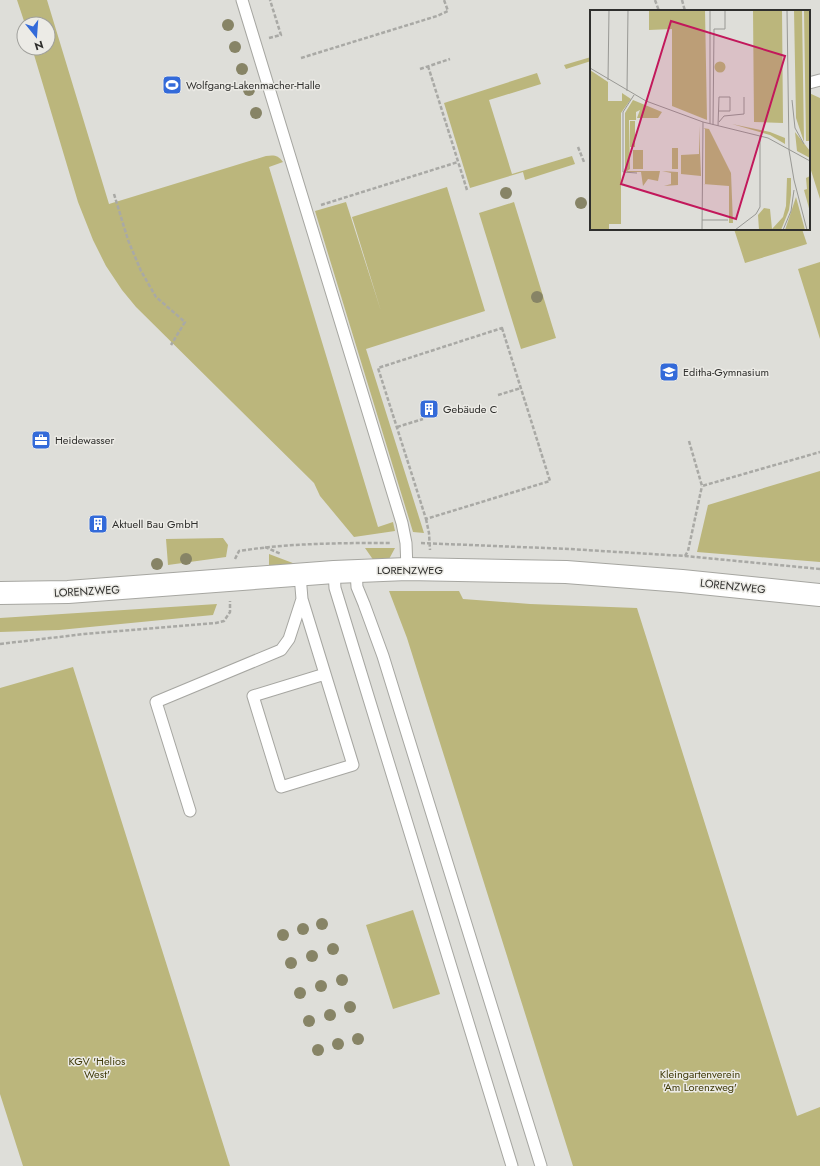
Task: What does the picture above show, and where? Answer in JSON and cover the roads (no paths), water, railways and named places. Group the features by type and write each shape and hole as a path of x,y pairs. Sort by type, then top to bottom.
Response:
{"street":[{"name":"LORENZWEG","path":"2,587 75,592 334,572 407,569 566,572 682,581 820,595"}],"lane":[{"path":"242,0 402,523 406,543 407,569"},
{"path":"810,83 820,80"},
{"path":"334,572 335,588 512,1166"},
{"path":"356,572 357,587 383,656 541,1166"},
{"path":"300,575 302,599 353,765 281,787 253,696 325,674"},
{"path":"190,811 156,702 281,650 289,639 302,599"}],"place":[{"name":"Wolfgang-Lakenmacher-Halle","path":"172,85"},
{"name":"Editha-Gymnasium","path":"669,372"},
{"name":"Gebäude C","path":"429,409"},
{"name":"Heidewasser","path":"41,440"},
{"name":"Aktuell Bau GmbH","path":"98,524"}],"park label":[{"name":"KGV 'Helios West'","path":"97,1067"},
{"name":"Kleingartenverein 'Am Lorenzweg'","path":"700,1080"}]}
